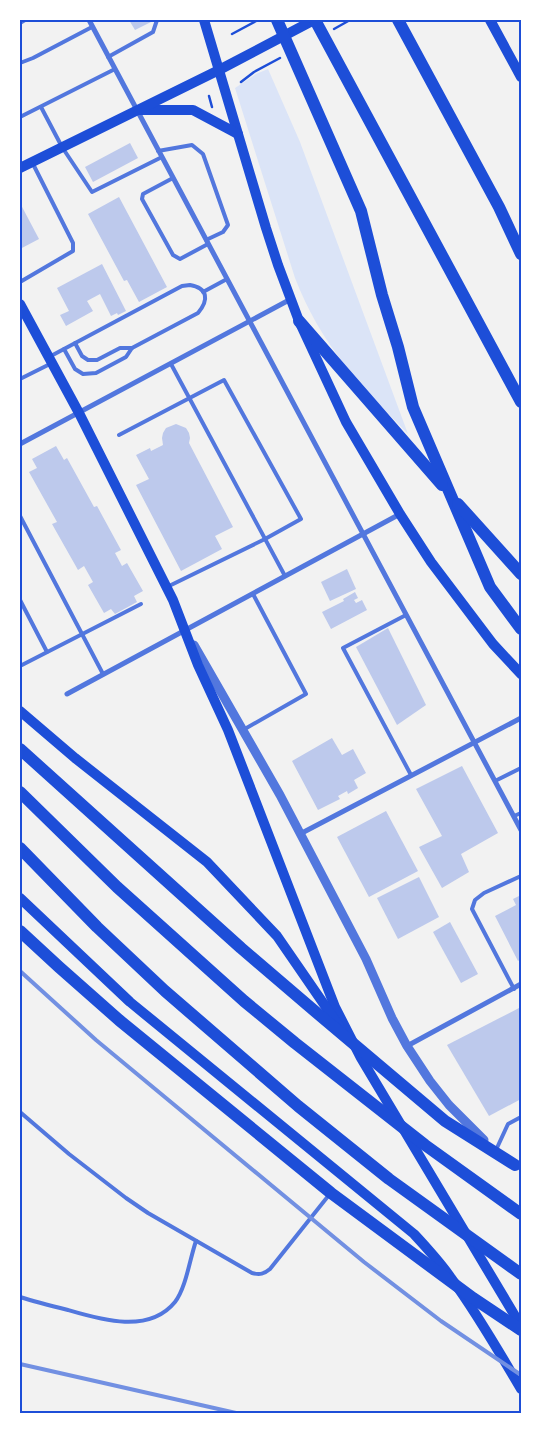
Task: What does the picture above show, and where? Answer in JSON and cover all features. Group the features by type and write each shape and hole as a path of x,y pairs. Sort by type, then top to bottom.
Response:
{"highway":[{"path":"277,20 361,211 413,407 490,586 521,629"},
{"path":"314,20 521,402"},
{"path":"398,20 499,207 521,254"},
{"path":"299,321 521,574"},
{"path":"20,749 241,948 331,1025 446,1121 518,1167"},
{"path":"20,792 117,887 244,1001 295,1043 471,1179 521,1214"},
{"path":"20,848 97,926 159,985 298,1106 389,1180 521,1274"},
{"path":"20,931 119,1020 330,1193 473,1298 521,1330"}],"main road":[{"path":"204,20 266,228 291,300 346,422 400,514 431,562 493,644 521,674"},
{"path":"20,168 219,70 314,20"},
{"path":"490,20 520,71"},
{"path":"136,110 193,110 238,134"},
{"path":"20,304 79,413 185,630 198,665 228,730 336,1007 360,1058"},
{"path":"20,711 75,758 207,862 277,936 360,1058 521,1326"},
{"path":"20,898 130,1002 414,1234 453,1280 521,1389"}],"street":[{"path":"89,20 521,830"},
{"path":"20,444 291,300"},
{"path":"67,694 400,514"},
{"path":"185,630 280,795 366,959 392,1018 407,1046 430,1081 449,1105 480,1138 518,1167"},
{"path":"300,834 521,718"},
{"path":"407,1046 521,984"}],"lane":[{"path":"20,23 25,20"},
{"path":"108,57 153,32 157,20"},
{"path":"20,62 34,58 92,27"},
{"path":"20,117 114,69"},
{"path":"41,107 62,147 92,192 162,157"},
{"path":"158,151 192,146 203,154 228,225 223,232 180,259 173,255 142,199 143,194 173,178"},
{"path":"20,282 73,251 73,243 32,162"},
{"path":"204,292 227,279"},
{"path":"20,379 64,349 75,343 182,286 198,286 204,292 206,298 204,306 198,312 132,348 120,348 97,360 88,360 82,356 75,343"},
{"path":"64,349 75,369 83,374 96,374 126,358 132,348"},
{"path":"172,364 285,576"},
{"path":"119,435 224,380 301,519 166,588"},
{"path":"20,516 103,674"},
{"path":"243,730 306,694 252,594"},
{"path":"20,600 47,652"},
{"path":"20,666 142,604"},
{"path":"406,615 343,648 412,775"},
{"path":"495,781 521,768"},
{"path":"514,816 521,813"},
{"path":"514,988 472,909 475,900 484,893 521,876"},
{"path":"20,1112 69,1154 126,1198 148,1213 252,1273 264,1274 270,1269 330,1193"},
{"path":"496,1150 508,1124 521,1117"},
{"path":"20,1297 96,1318 118,1322 150,1319 164,1312 176,1301 183,1286 196,1241"}],"path":[{"path":"232,34 258,20"},
{"path":"241,82 254,72"},
{"path":"209,96 214,113"}],"shaded area":[{"path":"268,69 300,142 408,434 367,392 337,355 305,301 295,278 235,88 256,74"}],"building":[{"path":"129,20 150,20 151,22 135,30"},
{"path":"130,143 138,158 93,182 85,167"},
{"path":"119,197 167,287 139,302 127,280 124,281 88,214"},
{"path":"20,203 39,239 20,249"},
{"path":"102,264 126,311 111,316 100,294 87,301 93,311 66,326 60,315 69,311 57,288"},
{"path":"176,424 186,428 189,433 189,443 233,527 215,536 222,549 181,571 136,485 149,479 136,455 150,448 151,451 163,445 162,438 166,428"},
{"path":"56,446 64,460 67,458 94,507 97,506 121,550 115,553 122,566 127,563 143,591 134,596 137,602 115,614 111,609 104,613 88,585 93,582 84,566 78,570 52,524 57,522 29,472 37,468 32,459"},
{"path":"347,569 356,589 330,601 321,582"},
{"path":"355,592 358,598 354,600 356,603 362,600 367,610 331,629 322,612 344,601 343,599"},
{"path":"388,628 426,705 397,725 356,647"},
{"path":"332,738 342,755 353,749 366,773 354,780 358,788 348,794 347,791 338,796 340,799 318,810 292,761"},
{"path":"462,766 498,833 461,854 469,872 442,888 419,847 442,836 416,789"},
{"path":"386,811 418,871 369,897 337,837"},
{"path":"419,877 439,917 398,939 377,898"},
{"path":"521,895 521,959 518,961 495,916 516,905 513,899"},
{"path":"450,922 478,974 461,983 433,932"},
{"path":"521,1007 521,1099 489,1116 447,1045"}],"railway":[{"path":"20,971 96,1040 364,1262 441,1321 521,1375"},
{"path":"20,1364 236,1413"}]}
